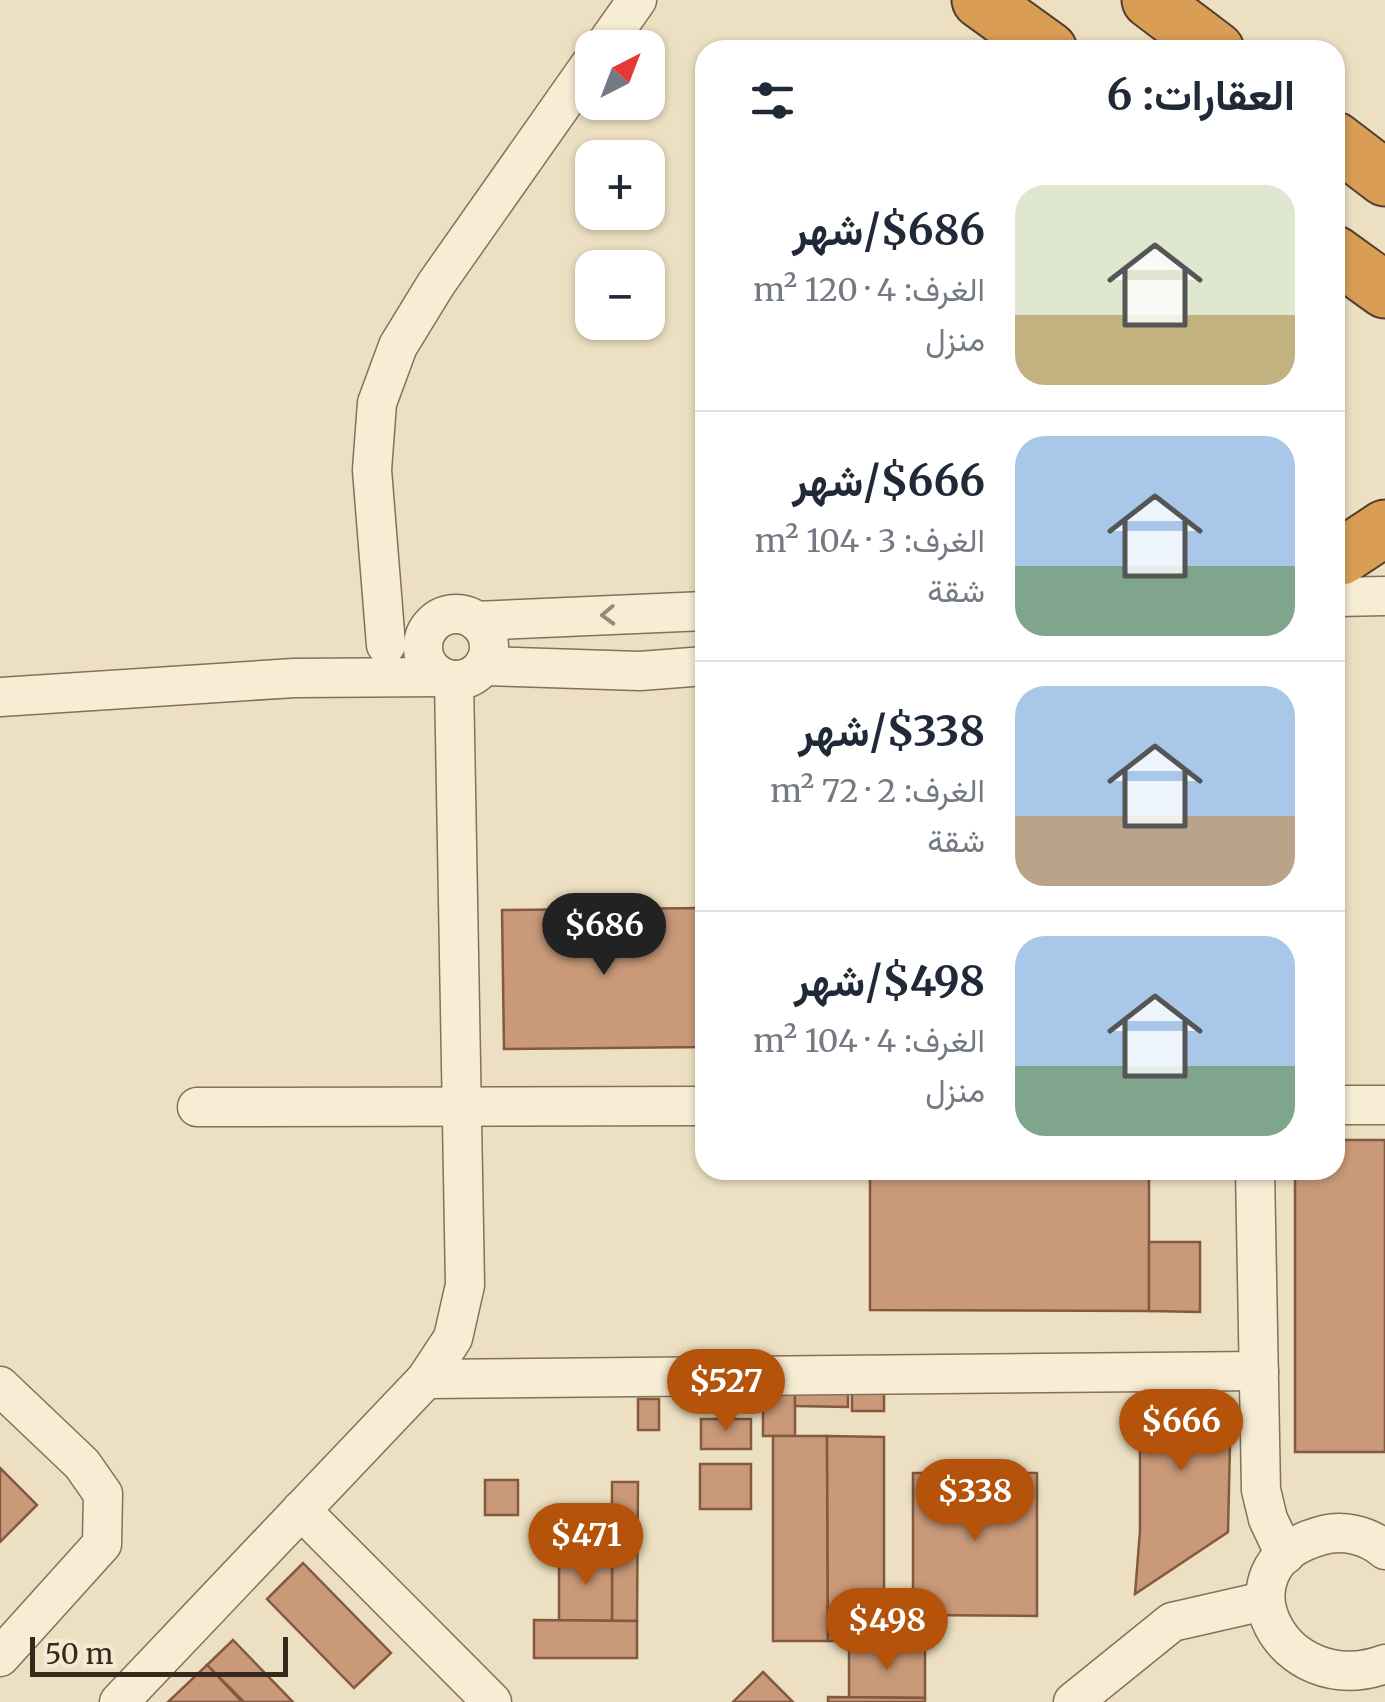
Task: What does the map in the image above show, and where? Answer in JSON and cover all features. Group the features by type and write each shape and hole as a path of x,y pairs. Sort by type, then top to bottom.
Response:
{"highway":[{"path":"980,0 1036,40"},
{"path":"1150,0 1203,40"},
{"path":"1345,148 1385,178"},
{"path":"1345,261 1385,290"}],"street":[{"path":"616,30 637,0"},
{"path":"386,644 372,470 378,402 398,346 436,284 575,86"},
{"path":"1346,564 1385,596"},
{"path":"294,678 456,613 476,621 695,611"},
{"path":"119,1702 426,1379 454,1338 464,1285 459,674 488,636 476,621"},
{"path":"429,626 422,646 424,656 459,674"},
{"path":"0,697 294,678 695,667"},
{"path":"1345,1105 1385,1105"},
{"path":"197,1107 695,1106"},
{"path":"1255,1180 1260,1490 1268,1520 1285,1555"},
{"path":"426,1379 1258,1371"},
{"path":"0,1386 82,1464 103,1494 102,1544 0,1657"},
{"path":"301,1510 492,1702"},
{"path":"1385,1550 1352,1534 1326,1534 1306,1540 1285,1555 1270,1576 1264,1601 1269,1634 1282,1656 1303,1672 1344,1692 1385,1664"},
{"path":"1073,1702 1172,1622 1264,1601"}],"building":[{"path":"695,908 695,1047 504,1049 502,910"},
{"path":"1345,1140 1385,1140 1385,1452 1295,1452 1295,1180 1345,1180"},
{"path":"870,1180 1149,1180 1149,1311 870,1310"},
{"path":"1149,1242 1200,1242 1200,1312 1149,1311"},
{"path":"1199,1380 1231,1400 1228,1532 1135,1594 1140,1531 1140,1382"},
{"path":"852,1385 884,1385 884,1411 852,1411"},
{"path":"763,1388 795,1388 795,1436 763,1436"},
{"path":"795,1388 848,1389 848,1407 795,1406"},
{"path":"638,1399 659,1399 659,1430 638,1430"},
{"path":"701,1419 751,1419 751,1449 701,1449"},
{"path":"773,1436 827,1436 828,1641 773,1641"},
{"path":"827,1436 884,1437 884,1641 828,1641"},
{"path":"700,1464 751,1464 751,1509 700,1509"},
{"path":"0,1468 37,1505 0,1542"},
{"path":"913,1473 1037,1473 1037,1616 913,1615"},
{"path":"485,1480 518,1480 518,1515 485,1515"},
{"path":"612,1482 638,1482 637,1621 612,1621"},
{"path":"559,1555 612,1555 612,1621 559,1620"},
{"path":"303,1563 391,1653 354,1688 267,1599"},
{"path":"534,1620 637,1621 637,1658 534,1658"},
{"path":"233,1640 293,1702 244,1702 207,1665"},
{"path":"849,1648 925,1649 925,1698 849,1697"},
{"path":"207,1665 242,1702 168,1702"},
{"path":"763,1672 793,1702 733,1702"},
{"path":"828,1697 925,1698 925,1702 828,1702"}]}
